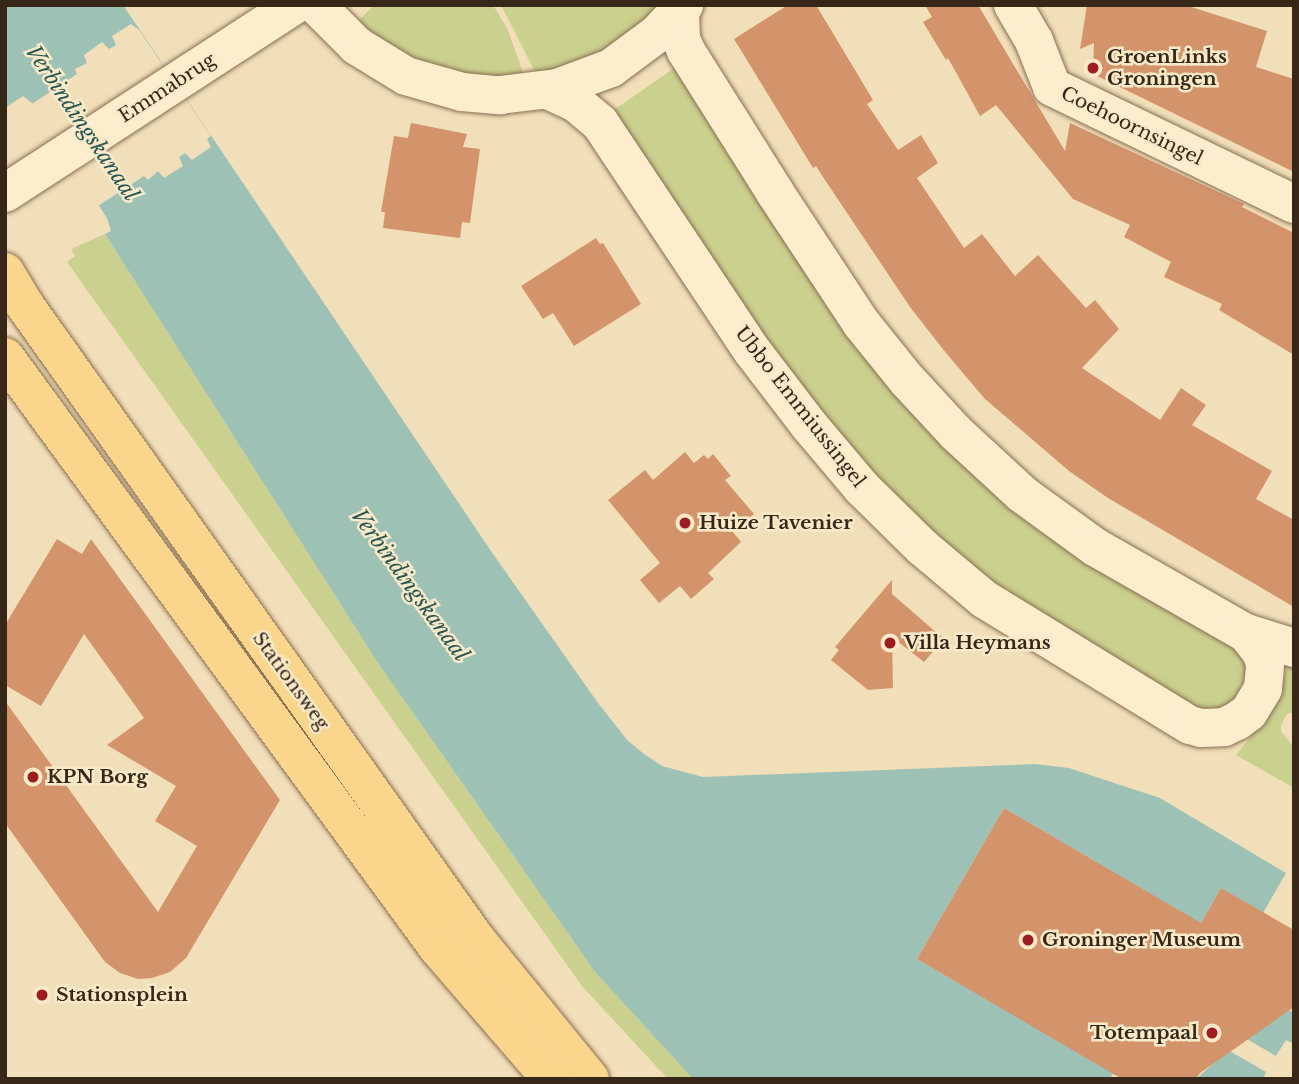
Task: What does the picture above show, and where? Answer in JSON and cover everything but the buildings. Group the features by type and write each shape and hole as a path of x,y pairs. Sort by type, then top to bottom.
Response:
{"main road":[{"name":"Stationsweg","path":"5,272 24,304 475,938 590,1079"},
{"name":"Stationsweg","path":"5,358 438,948 551,1079"}],"street":[{"name":"Emmabrug","path":"5,193 294,5"},
{"path":"316,5 342,34 372,58 424,83 481,95 548,90 575,83 611,68 643,46 682,8"},
{"name":"Coehoornsingel","path":"1013,5 1040,23 1052,88 1294,204"},
{"name":"Ubbo Emmiussingel","path":"682,8 681,39 686,51 861,323 907,380 956,433 1022,494 1095,547 1246,633 1294,648"},
{"name":"Ubbo Emmiussingel","path":"548,90 576,103 600,123 753,352 853,477 922,547 985,599 1189,725 1201,728 1224,727 1237,721 1249,712 1263,690 1265,664 1261,652 1246,633"}],"green space":[{"path":"374,5 493,5 508,30 524,76 474,76 428,65 399,52 357,22"},
{"path":"501,5 660,5 635,29 596,55 567,67 536,74"},
{"path":"680,64 898,387 1239,644 1248,670 1236,701 1207,716 991,590 815,420 611,112"},
{"path":"105,234 378,663 595,972 693,1079 668,1079 582,986 67,262 75,256 71,249"},
{"path":"1291,660 1294,661 1294,712 1287,714 1281,731 1294,748 1294,788 1236,755 1271,712"}],"water":[{"name":"Verbindingskanaal","path":"5,5 123,5 491,551 598,703 628,741 644,754 662,766 703,777 1035,764 1069,768 1160,798 1286,873 1263,913 1221,888 1186,949 1154,896 1004,808 917,959 1067,1046 1129,1046 1110,1079 693,1079 595,972 378,663 105,234 111,231 107,218 32,103 23,96 5,108"},
{"path":"1249,987 1294,1013 1294,1044 1286,1040 1276,1056 1237,1033"},
{"path":"1228,1050 1266,1072 1263,1079 1196,1079"}],"pier":[{"path":"131,24 139,30 211,136 207,139 211,147 192,160 185,153 179,157 183,166 164,178 158,171 148,180 144,176 98,206 32,104 77,74 75,69 87,63 84,55 102,42 109,49 116,45 112,36"}],"place":[{"name":"GroenLinks Groningen","path":"1093,68"},
{"name":"Huize Tavenier","path":"685,523"},
{"name":"Villa Heymans","path":"890,643"},
{"name":"KPN Borg","path":"33,777"},
{"name":"Groninger Museum","path":"1028,940"},
{"name":"Stationsplein","path":"42,995"},
{"name":"Totempaal","path":"1212,1033"}]}
